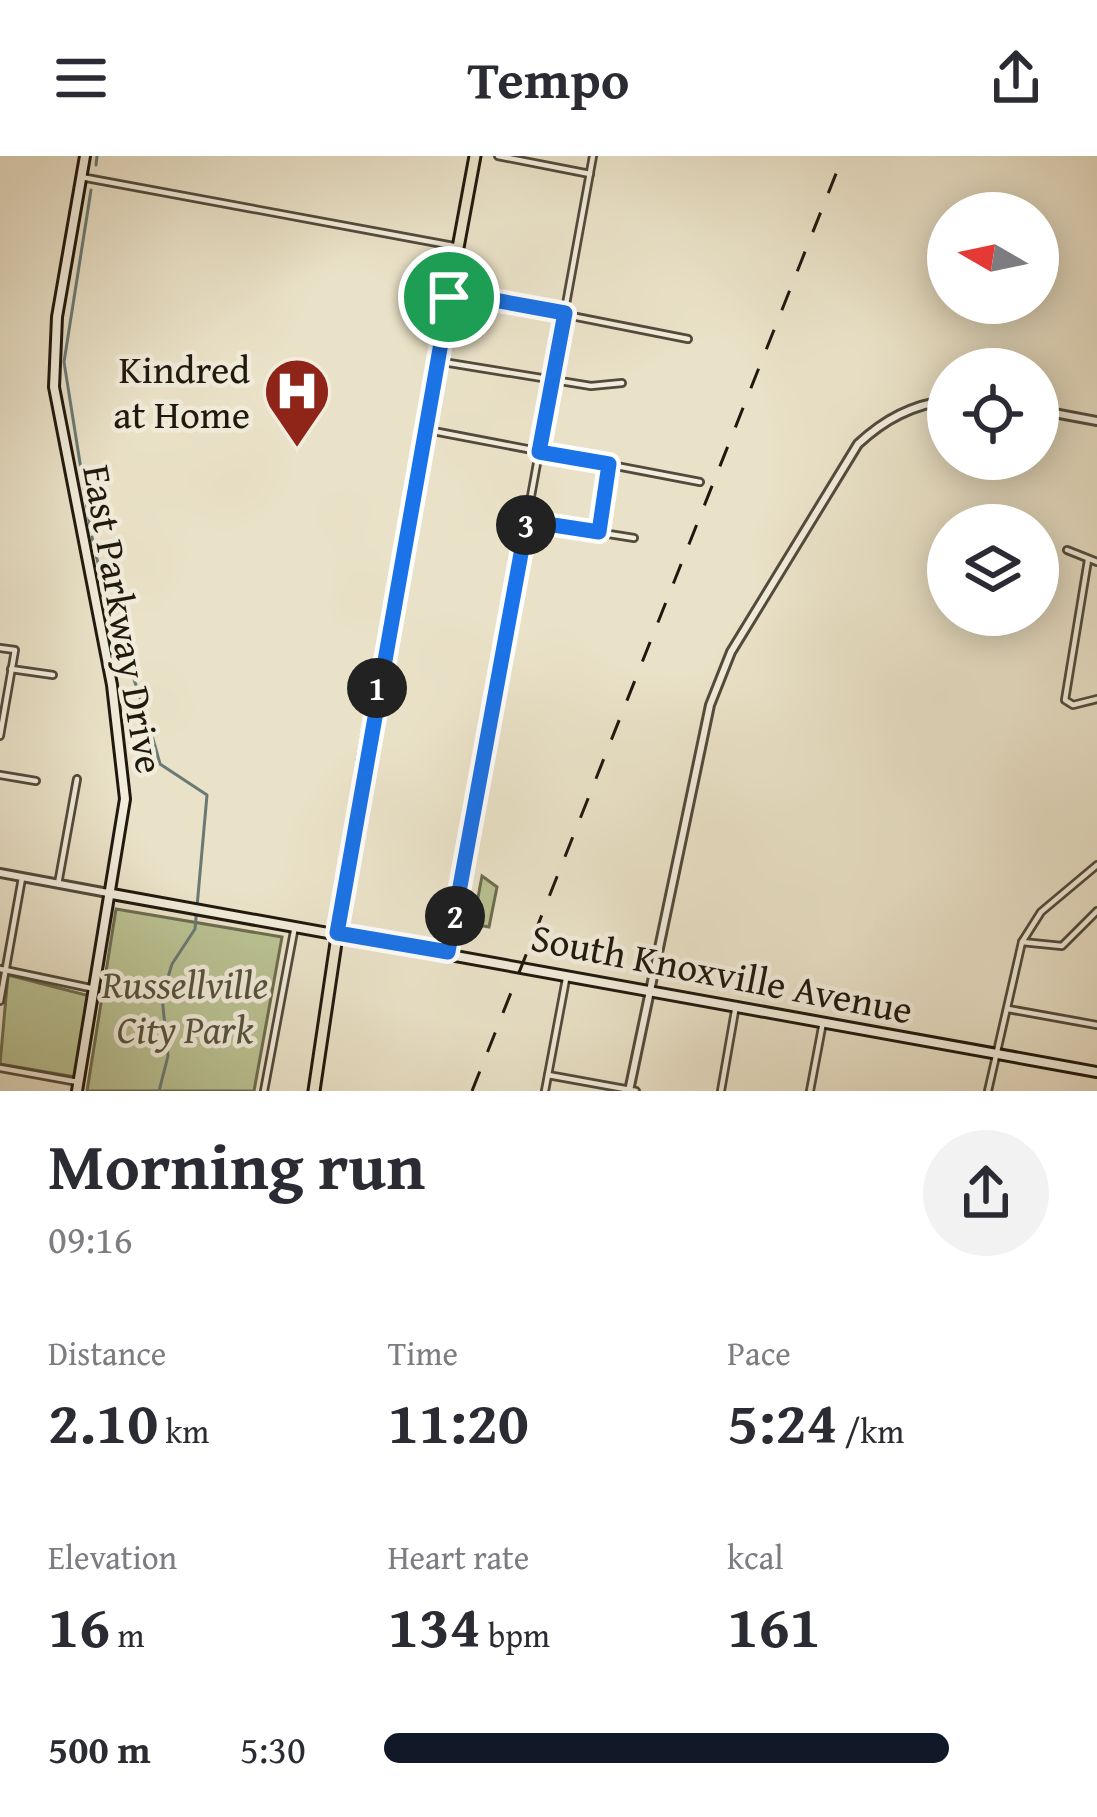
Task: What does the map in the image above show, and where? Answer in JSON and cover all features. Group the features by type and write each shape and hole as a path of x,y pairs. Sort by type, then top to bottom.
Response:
{"main road":[{"name":"East Parkway Drive","path":"78,1087 124,827 122,751 54,387 57,317 85,156"},
{"path":"314,1091 337,933 475,156"},
{"name":"South Knoxville Avenue","path":"112,894 1097,1072"}],"street":[{"path":"498,156 590,174"},
{"path":"448,952 593,156"},
{"path":"81,177 459,247"},
{"path":"411,272 406,290 437,295"},
{"path":"450,292 688,339"},
{"path":"437,361 591,386 622,383"},
{"path":"548,1076 631,1091 710,705 731,652 858,444 880,424 927,405"},
{"path":"1059,414 1097,422"},
{"path":"425,429 700,482"},
{"path":"599,532 609,464"},
{"path":"527,521 634,538"},
{"path":"1067,550 1097,562"},
{"path":"1088,560 1065,700 1073,705 1097,699"},
{"path":"0,647 15,650 0,736"},
{"path":"11,669 53,675"},
{"path":"0,776 36,782"},
{"path":"58,884 77,779"},
{"path":"988,1091 1022,942 1041,913 1097,865"},
{"path":"0,873 112,894"},
{"path":"0,1001 22,878"},
{"path":"1022,942 1062,946 1097,911"},
{"path":"263,1091 295,926"},
{"path":"3,970 95,989"},
{"path":"545,1091 566,974"},
{"path":"721,1091 736,1005"},
{"path":"1008,1009 1097,1025"},
{"path":"810,1091 823,1022"},
{"path":"0,1068 78,1087"}],"green space":[{"path":"482,876 497,887 489,927 473,924"},
{"name":"Russellville City Park","path":"116,909 282,937 254,1091 87,1091"},
{"path":"8,975 90,996 75,1077 0,1064"}],"waterway":[{"path":"96,165 97,156"},
{"path":"90,526 64,362 91,190"},
{"path":"92,537 160,764 207,795 195,929 172,964 162,997 168,1056 159,1091"}],"railway":[{"path":"472,1091 843,156"}],"place":[{"name":"Kindred at Home","path":"297,450"}],"route":[{"path":"450,292 565,313 539,452 609,464 599,532 527,521 448,952 337,933 363,761 449,297 450,292"}]}
